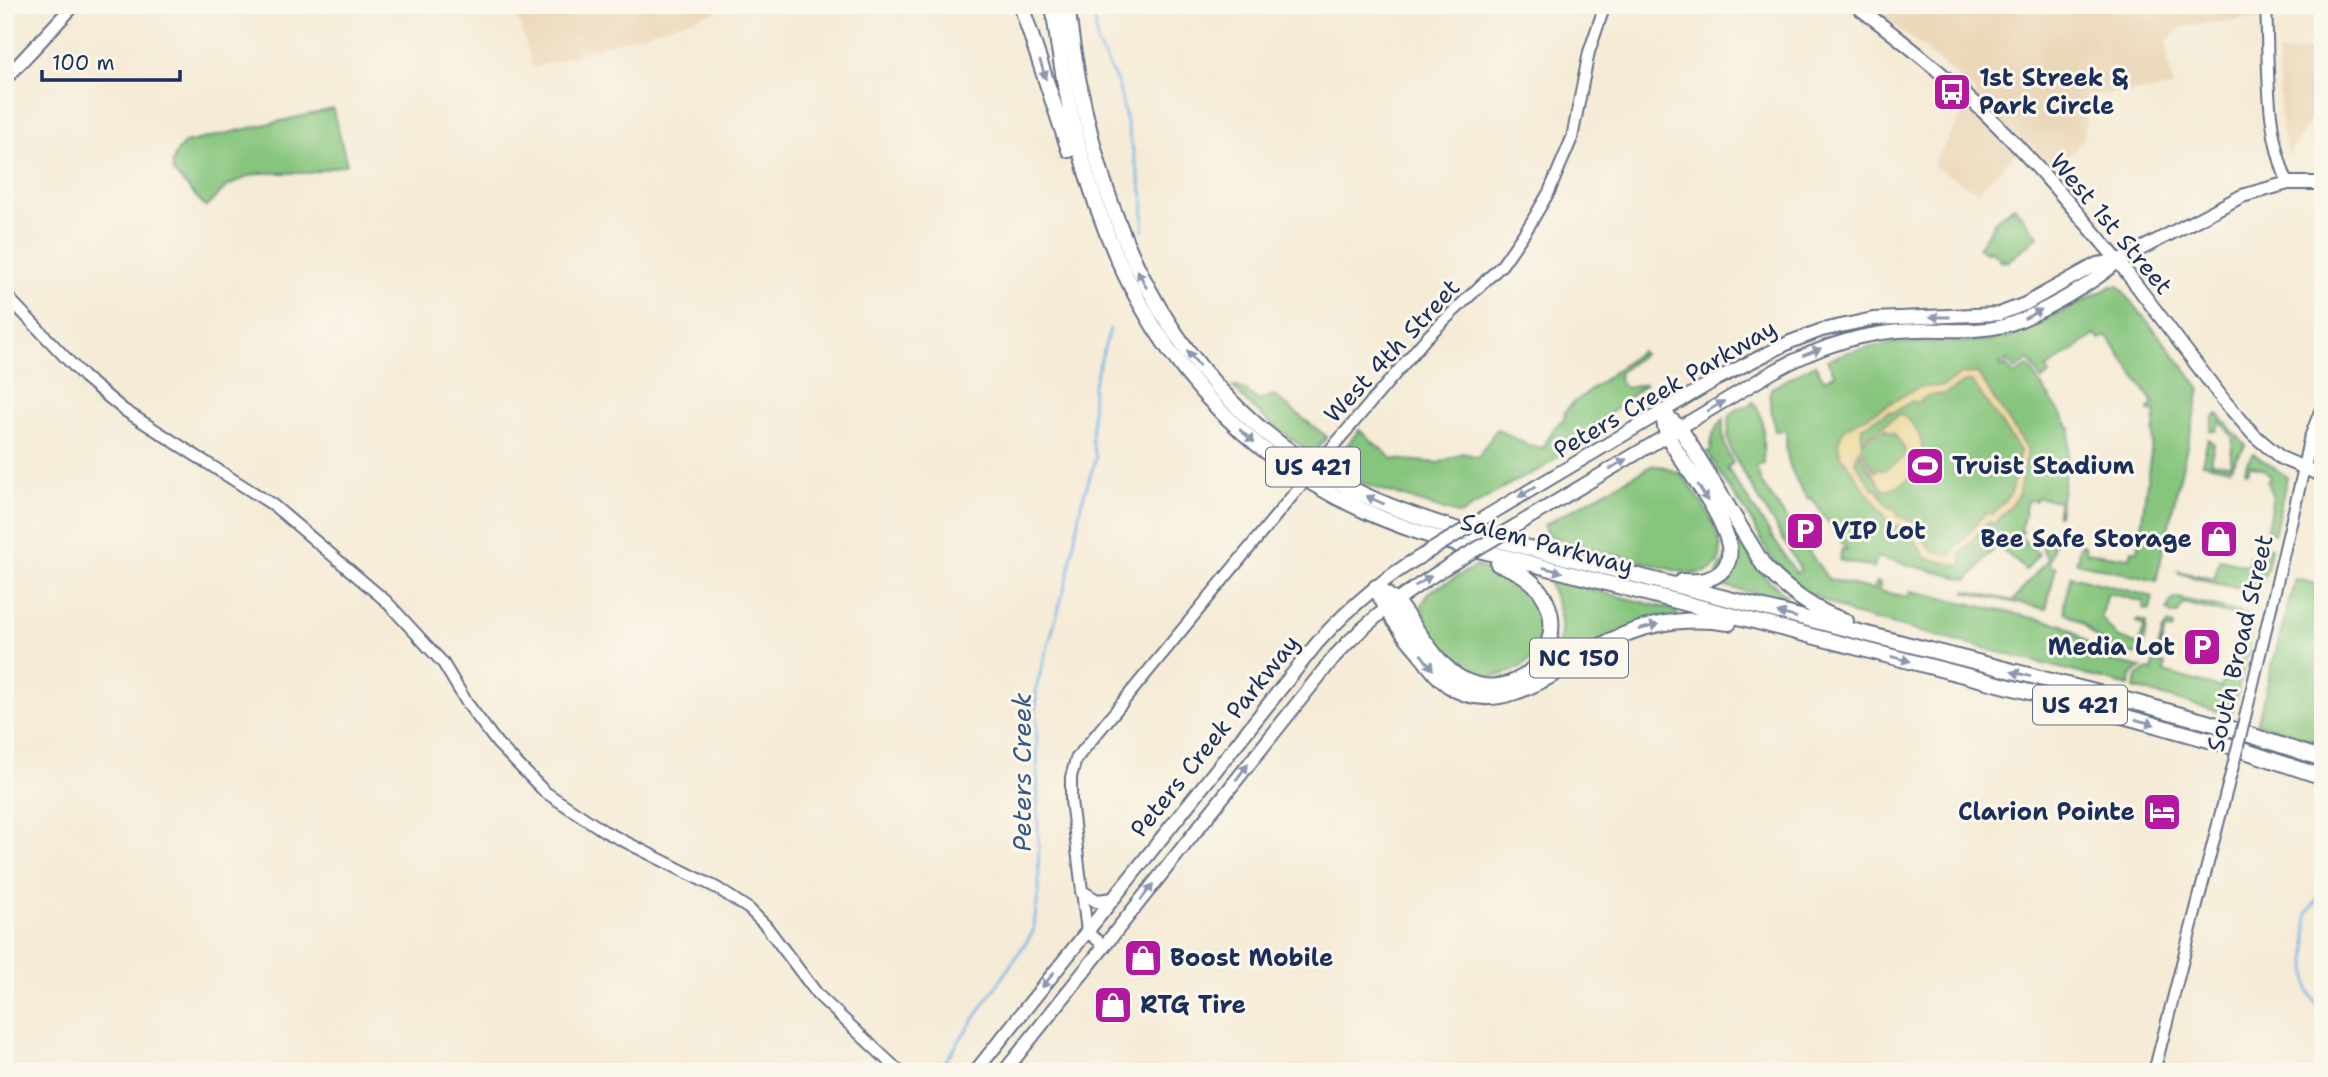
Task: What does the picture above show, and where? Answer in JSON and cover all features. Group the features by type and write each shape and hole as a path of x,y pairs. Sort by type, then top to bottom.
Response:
{"highway":[{"path":"1021,5 1097,233 1113,249"},
{"name":"Salem Parkway","path":"1053,5 1073,131 1094,202 1135,295 1255,443 1319,487 1386,520 1463,546 2154,724 2323,776"},
{"name":"Salem Parkway","path":"1067,5 1082,104 1100,175 1117,222 1172,343"},
{"name":"Salem Parkway","path":"1204,383 1284,447 1326,474 1369,497 1415,516 1462,531 1646,579 2171,711 2323,759"},
{"path":"1662,412 1773,576 1817,610 1889,634 1901,644"},
{"path":"1646,579 1703,582 1720,572 1729,556 1723,528 1674,431"},
{"path":"1376,587 1447,667 1462,679 1481,685 1514,680 1527,673 1542,657 1551,637 1551,615 1546,601 1533,583 1520,572 1475,556 1463,546"},
{"name":"NC 150","path":"1390,605 1443,681 1463,693 1487,698 1519,692 1615,638 1657,624 1705,620 1799,640 1812,636"}],"main road":[{"path":"5,79 74,5"},
{"name":"West 1st Street","path":"1855,5 1919,54 1987,115 2055,188 2118,261 2253,435 2275,454 2323,476"},
{"path":"2118,261 2242,196 2288,183 2323,183"},
{"name":"Peters Creek Parkway","path":"975,1072 1318,642 1344,614 1376,587 1487,516 1717,379 1776,348 1822,330 1889,317 1999,314 2025,304 2097,264 2118,261"},
{"name":"Peters Creek Parkway","path":"1004,1072 1335,656 1390,605 1453,563 1784,366 1827,346 1858,337 1890,332 2002,327 2031,316 2105,274 2118,261"},
{"path":"2304,468 2313,431 2323,406"},
{"path":"1082,892 1097,901 1113,899"}],"street":[{"name":"West 4th Street","path":"1082,892 1070,788 1073,768 1082,751 1424,340 1502,265 1549,192 1572,138 1589,52 1605,5"},
{"path":"2266,5 2273,126 2281,169 2288,183"},
{"path":"5,294 84,377 124,410 273,505 386,601 443,663 467,704 497,743 545,792 604,831 717,888 749,909 766,926 818,995 900,1072"},
{"name":"South Broad Street","path":"2154,1072 2234,762 2304,468"},
{"path":"1082,892 1087,932 1105,946"}],"shaded area":[{"path":"514,5 736,5 533,68"},
{"path":"1867,5 2257,5 2258,18 2184,26 2166,42 2173,88 2086,96 2087,120 2083,139 2057,170 2028,142 1977,192 1932,165 1976,93 1919,44"},
{"path":"2323,49 2323,69 2320,73 2323,75 2323,101 2288,156 2282,133 2277,53"}],"green space":[{"path":"333,109 347,164 310,173 262,173 249,176 226,187 206,207 173,172 175,156 185,143"},
{"path":"2014,206 2038,236 2007,262 2002,262 1988,250 1986,253 1978,248 1996,220"},
{"name":"Truist Stadium","path":"2112,286 2118,286 2123,291 2200,390 2156,581 2076,562 2081,544 2085,546 2086,552 2130,558 2132,550 2138,551 2156,412 2149,411 2154,404 2107,336 2100,340 2095,335 2046,369 2049,375 2042,380 2029,360 2015,370 2007,360 2000,364 2002,368 2006,365 2014,375 2028,366 2071,429 2059,515 2060,501 2037,497 2036,501 2027,500 2020,537 2039,554 2026,570 1997,545 1968,580 1877,557 1874,568 1839,560 1842,549 1847,550 1811,497 1808,499 1794,475 1786,450 1787,431 1775,431 1769,395 1772,388 1815,364 1824,380 1835,374 1827,360 1848,352 1894,343 1988,341 2015,336"},
{"path":"1641,351 1643,354 1620,372 1619,380 1626,388 1646,384 1545,467 1506,486 1460,515 1367,485 1333,463 1359,430 1393,459 1439,463 1463,453 1478,457 1497,429 1527,445 1543,448 1555,427 1564,420 1565,412 1571,405"},
{"path":"1233,387 1241,388 1260,401 1273,395 1327,437 1313,454 1271,424"},
{"path":"1752,402 1757,407 1762,422 1764,464 1756,466 1761,482 1828,579 1874,590 1876,582 1880,583 1879,591 1908,597 1911,591 2061,624 2108,661 2142,668 2132,674 2129,686 1852,614 1803,590 1770,556 1747,513 1707,452 1711,451 1714,433 1724,419 1724,442 1733,463 1727,468 1796,573 1801,570 1732,453 1728,438 1730,415"},
{"path":"2218,414 2246,446 2230,469 2202,463 2208,439 2214,444 2210,462 2230,465 2233,437 2220,421 2216,431 2210,431 2213,418"},
{"path":"2254,454 2287,477 2274,534 2267,529 2273,497 2267,482 2271,477 2263,469 2250,465 2247,472 2245,470 2247,462"},
{"path":"1651,466 1667,468 1684,477 1705,507 1720,544 1720,556 1716,565 1706,571 1690,574 1569,543 1546,534 1544,525"},
{"path":"2047,532 2056,534 2049,566 2056,567 2046,609 1966,592 2013,601 2048,559 2041,547"},
{"path":"1741,542 1764,576 1786,595 1784,598 1778,599 1712,583 1733,545"},
{"path":"2266,546 2271,547 2266,571 2259,584 2253,587 2233,587 2178,571 2214,579 2220,559 2248,566 2250,555 2260,557"},
{"path":"1476,566 1505,576 1523,586 1543,608 1547,623 1545,638 1538,651 1513,671 1483,676 1468,671 1442,648 1422,620 1425,617 1422,605 1429,592"},
{"path":"2071,576 2153,597 2150,610 2145,610 2144,602 2108,593 2101,617 2117,637 2139,645 2144,626 2136,622 2139,620 2146,623 2140,653 2124,654 2108,647 2081,622 2065,612 2064,604"},
{"path":"2295,579 2316,584 2320,607 2323,609 2323,744 2257,723"},
{"path":"1549,583 1564,583 1675,610 1678,617 1547,671 1546,667 1561,636 1558,606"},
{"path":"2178,598 2246,614 2250,618 2254,630 2231,715 2134,688 2137,677 2146,670 2152,671 2163,630 2168,624 2173,628 2172,631 2165,630 2157,662 2165,665 2164,672 2221,688 2223,680 2233,682 2248,628 2240,624 2240,617 2183,603 2178,614 2171,614 2166,610 2172,601"}],"sand":[{"path":"1977,373 2028,450 2018,497 1995,524 1988,522 1961,554 1963,562 1960,566 1926,558 1907,528 1891,525 1840,454 1838,444 1845,429 1919,387 1943,386 1962,374","holes":["1965,382 1972,382 2020,451 2011,493 1993,514 1985,513 1950,555 1931,550 1912,521 1900,517 1894,508 1889,507 1855,462 1858,450 1883,490 1909,479 1917,469 1922,446 1912,423 1900,414 1861,440 1862,427 1889,411 1894,412 1912,401 1917,403 1929,395 1945,394","1885,428 1894,433 1905,450 1903,458 1885,470 1879,468 1875,471 1861,449 1862,442"]}],"waterway":[{"name":"Peters Creek","path":"1094,5 1097,44 1118,84 1144,200 1143,231"},
{"name":"Peters Creek","path":"940,1069 1033,932 1039,889 1036,688 1068,576 1081,504 1096,458 1092,441 1093,385 1110,329"},
{"path":"2323,893 2307,913 2309,992 2323,1014"}],"place":[{"name":"1st Streek & Park Circle","path":"1952,92"},
{"name":"Truist Stadium","path":"1925,466"},
{"name":"VIP Lot","path":"1805,531"},
{"name":"Bee Safe Storage","path":"2219,539"},
{"name":"Media Lot","path":"2202,647"},
{"name":"Clarion Pointe","path":"2162,812"},
{"name":"Boost Mobile","path":"1143,958"},
{"name":"RTG Tire","path":"1113,1005"}]}
